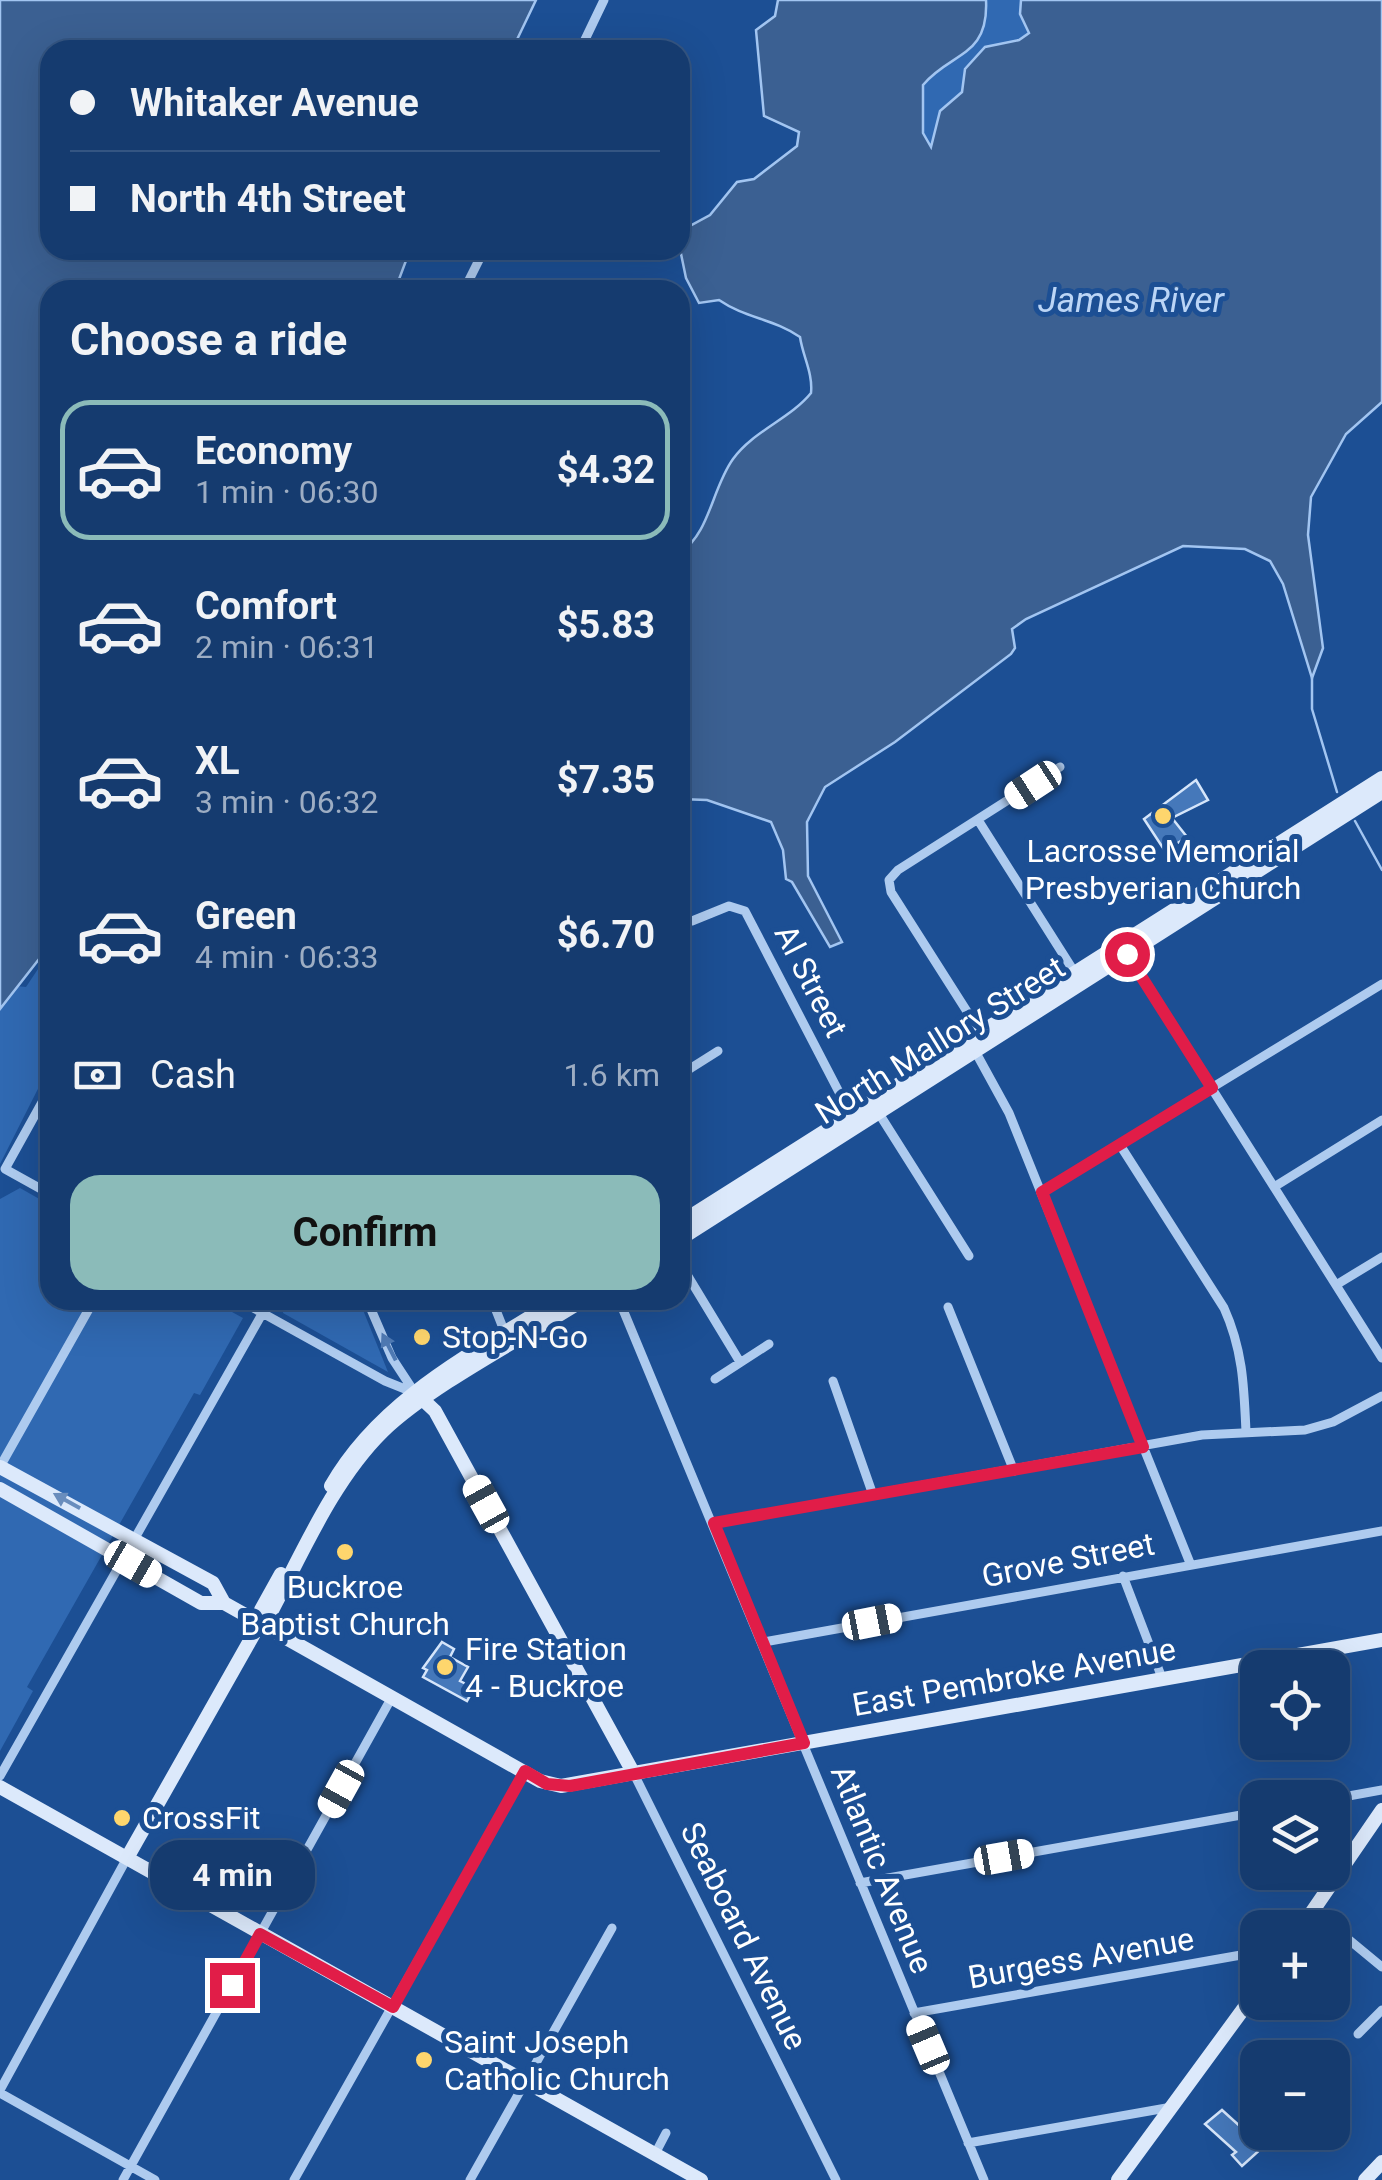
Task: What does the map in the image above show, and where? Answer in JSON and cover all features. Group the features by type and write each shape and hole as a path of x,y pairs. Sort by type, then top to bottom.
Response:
{"main road":[{"name":"North Mallory Street","path":"690,1217 981,1042 1382,778"},
{"name":"North Mallory Street","path":"690,1232 853,1120 878,1112 1075,973 1124,950 1382,792"},
{"path":"127,1858 352,1469 420,1396 542,1310"},
{"path":"420,1396 566,1310"},
{"name":"Seaboard Avenue","path":"420,1396 634,1774"},
{"name":"East Pembroke Avenue","path":"1,1466 212,1583 224,1603"},
{"name":"East Pembroke Avenue","path":"0,1489 200,1602 224,1603 525,1771 561,1786 1382,1640"},
{"path":"0,1787 701,2180"},
{"path":"1314,1910 1382,1810"},
{"path":"1118,2180 1240,2014"},
{"path":"1365,2180 1382,2162"}],"street":[{"path":"585,40 604,0"},
{"path":"1060,767 898,870 889,886 981,1042 1190,1562"},
{"path":"978,820 1075,973"},
{"name":"Al Street","path":"692,922 729,906 745,911 853,1120"},
{"path":"1124,950 1382,1358"},
{"path":"1042,1192 1382,984"},
{"path":"690,1069 718,1051"},
{"path":"40,1106 5,1169 40,1188"},
{"path":"878,1112 969,1256"},
{"path":"1274,1187 1382,1120"},
{"path":"1120,1145 1224,1308 1236,1334 1243,1363 1246,1432"},
{"path":"1336,1285 1382,1257"},
{"path":"690,1280 740,1362"},
{"path":"948,1307 1014,1471"},
{"path":"1,1466 88,1310"},
{"path":"257,1310 420,1396"},
{"name":"Seaboard Avenue","path":"371,1310 392,1358 420,1396"},
{"path":"496,1310 506,1333"},
{"name":"Atlantic Avenue","path":"623,1310 984,2180"},
{"path":"0,1776 261,1312"},
{"path":"715,1379 770,1344"},
{"path":"832,1381 873,1495"},
{"path":"714,1523 1202,1435 1319,1427 1382,1396"},
{"name":"Grove Street","path":"764,1642 1190,1562 1382,1531"},
{"path":"1124,1576 1162,1678"},
{"path":"122,2180 392,1697"},
{"path":"294,2180 525,1771"},
{"name":"Seaboard Avenue","path":"634,1774 836,2180"},
{"path":"1350,1796 1382,1790"},
{"path":"860,1883 1240,1815"},
{"path":"127,1858 0,2091 155,2180"},
{"path":"470,2180 612,1928"},
{"path":"1350,1940 1382,1966"},
{"name":"Burgess Avenue","path":"914,2012 1240,1955"},
{"path":"1358,2034 1382,2010"},
{"path":"968,2143 1173,2107"},
{"path":"654,2154 666,2133"}],"shaded area":[{"path":"986,0 1021,0 1020,14 1029,33 1019,40 985,47 962,92 940,111 931,148 923,133 923,84 972,38"},
{"path":"40,966 40,1085 0,1164 0,998 6,985 26,987"},
{"path":"20,1188 40,1199 40,1310 228,1310 243,1318 200,1395 194,1393 27,1687 33,1691 0,1751 0,1199"},
{"path":"363,1310 388,1372 283,1313"}],"water":[{"path":"0,0 536,0 517,40 40,40 40,260 406,260 399,280 40,280 40,958 0,1009"},
{"name":"James River","path":"778,0 986,0 985,19 975,44 923,85 923,133 931,147 940,111 962,92 965,69 985,47 1019,40 1029,33 1020,14 1021,0 1382,0 1382,402 1346,434 1311,497 1308,535 1323,648 1312,678 1283,584 1270,561 1245,549 1183,546 1026,619 1012,629 1015,648 1011,654 895,742 825,787 807,822 808,876 842,942 830,947 792,882 786,879 783,850 771,822 707,800 690,799 690,544 741,449 811,393 800,337 719,300 699,303 686,278 682,260 690,260 690,226 710,215 737,182 754,179 797,146 799,132 764,116 756,30 775,16"}],"building":[{"name":"Lacrosse Memorial Presbyerian Church","path":"1196,780 1208,800 1172,818 1187,837 1165,851 1144,819"},
{"name":"Fire Station 4 - Buckroe","path":"442,1642 454,1649 450,1657 468,1667 460,1681 474,1688 467,1701 423,1677 427,1670 423,1668"},
{"path":"1222,2110 1240,2126 1240,2150 1260,2150 1242,2166 1232,2155 1236,2152 1205,2124"}],"waterway":[{"path":"1312,678 1312,709 1337,792"},
{"path":"1355,821 1382,870"}],"place":[{"name":"Lacrosse Memorial Presbyerian Church","path":"1163,816"},
{"name":"Stop-N-Go","path":"422,1337"},
{"name":"Buckroe Baptist Church","path":"345,1552"},
{"name":"Fire Station 4 - Buckroe","path":"445,1667"},
{"name":"CrossFit","path":"122,1818"},
{"name":"Saint Joseph Catholic Church","path":"424,2060"}],"route":[{"path":"232,1985 260,1934 393,2007 525,1771 547,1784 570,1786 804,1743 714,1523 1143,1447 1042,1192 1212,1088 1127,954"}]}
